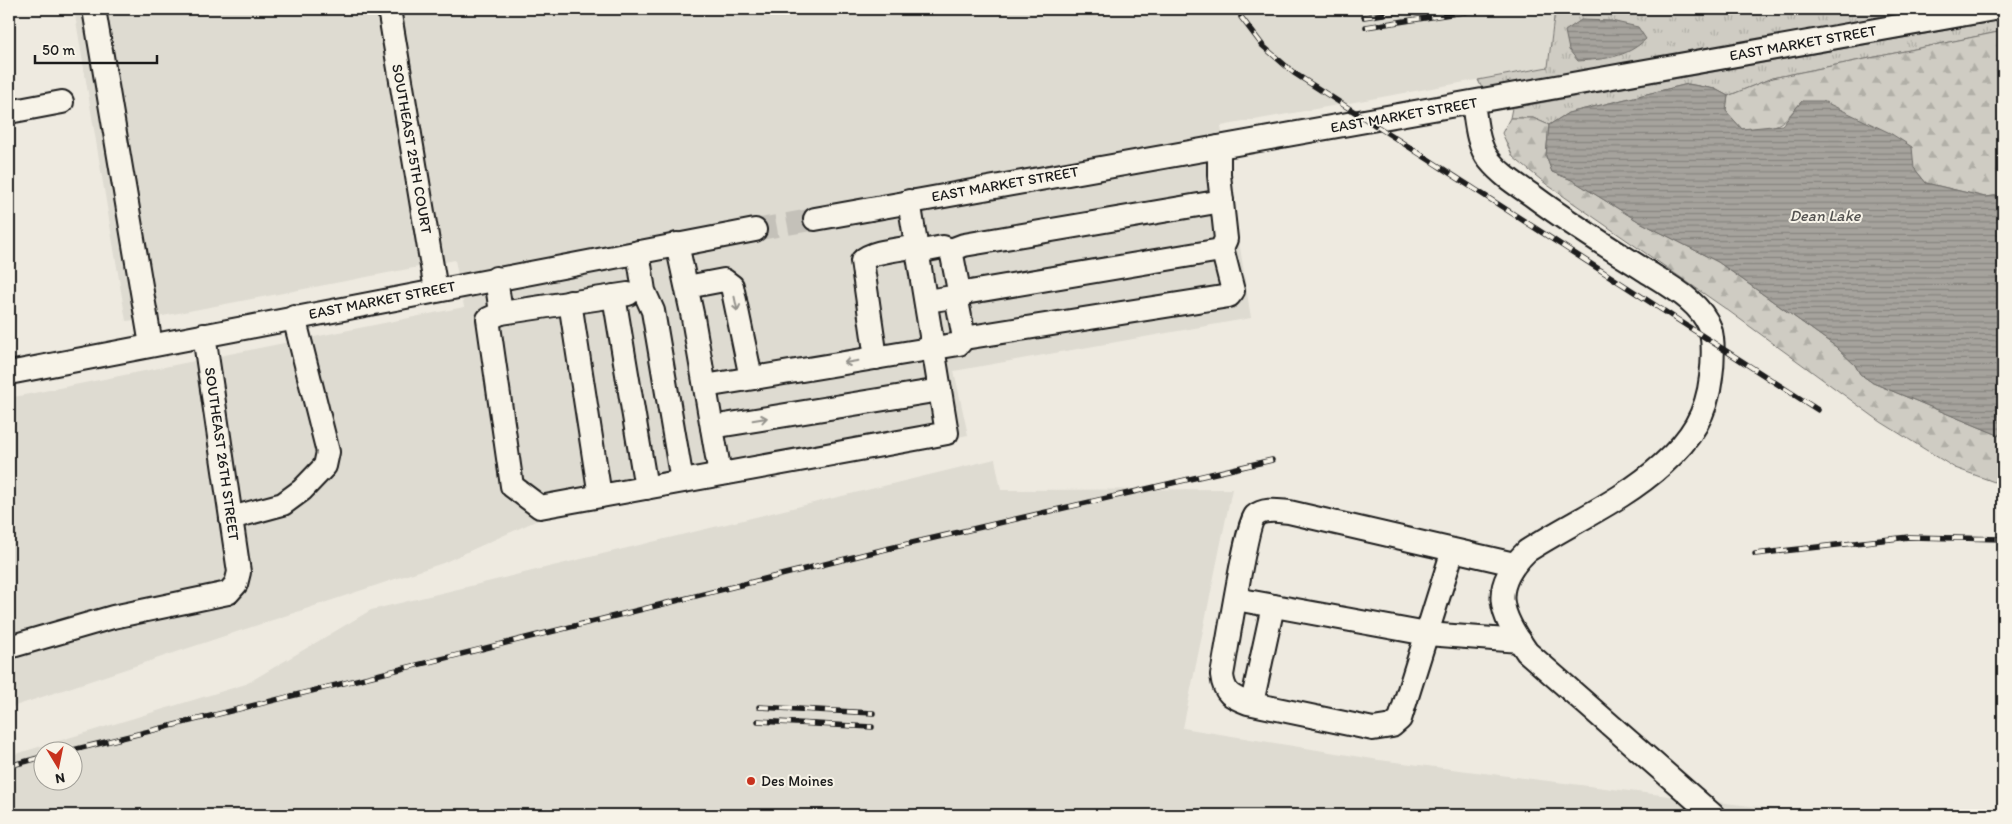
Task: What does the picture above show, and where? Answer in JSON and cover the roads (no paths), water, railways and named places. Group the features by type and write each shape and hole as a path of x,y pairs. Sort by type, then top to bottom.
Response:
{"street":[{"path":"94,9 151,346"},
{"name":"SOUTHEAST 25TH COURT","path":"388,9 436,290"},
{"name":"EAST MARKET STREET","path":"815,219 1994,9"},
{"path":"9,112 62,102"},
{"path":"1473,103 1480,142 1488,158 1500,172 1552,210 1682,295 1702,314 1710,329 1712,365 1709,394 1702,417 1684,443 1663,464 1633,486 1527,551 1514,564 1502,594 1508,624 1527,652 1713,815"},
{"path":"705,386 933,349 959,344 964,338 1229,296 1233,291 1222,248 1226,239 1219,175 1219,147"},
{"path":"644,291 501,313 488,318 512,486 540,507 947,433 909,201"},
{"path":"876,358 862,262 865,257 917,249 943,247 951,250 964,245 1222,201"},
{"name":"EAST MARKET STREET","path":"9,372 755,230"},
{"path":"677,244 687,287 720,474"},
{"path":"926,301 960,296 964,293 1051,277 1212,253 1222,248"},
{"path":"951,250 960,296 957,307 964,338"},
{"path":"638,252 644,291 653,311 682,481"},
{"path":"496,278 501,313"},
{"path":"687,287 724,280 732,286 751,378"},
{"path":"614,296 646,488"},
{"path":"570,302 600,496"},
{"path":"231,518 283,504 302,490 326,466 328,452 294,318"},
{"name":"SOUTHEAST 26TH STREET","path":"9,647 113,617 228,593 236,584 239,572 204,335"},
{"path":"712,428 940,390"},
{"path":"1453,550 1400,719 1392,726 1373,729 1252,704 1229,696 1223,686 1222,675 1251,525 1254,518 1261,512 1273,510 1289,512 1514,564"},
{"path":"1236,599 1427,634 1520,641"},
{"path":"1252,704 1273,606"}],"water":[{"path":"1581,20 1611,21 1638,27 1646,39 1623,54 1578,61 1569,50 1565,31"},
{"name":"Dean Lake","path":"1688,84 1715,89 1728,96 1726,111 1742,129 1782,125 1802,101 1823,101 1890,133 1912,147 1914,168 1926,183 1985,197 2003,195 2003,437 1873,383 1860,374 1855,365 1835,346 1718,262 1638,221 1572,180 1552,172 1546,156 1549,125 1568,113"}],"tunnel":[{"path":"755,230 815,219"}],"railway":[{"path":"1364,17 1415,9"},
{"path":"1366,27 1483,9"},
{"path":"1241,17 1263,46 1294,73 1818,410"},
{"path":"82,748 886,549 1272,460"},
{"path":"1755,554 1909,537 2003,539"},
{"path":"759,707 873,713"},
{"path":"758,721 872,727"},
{"path":"9,766 32,760"}],"place":[{"name":"Des Moines","path":"751,781"}]}
